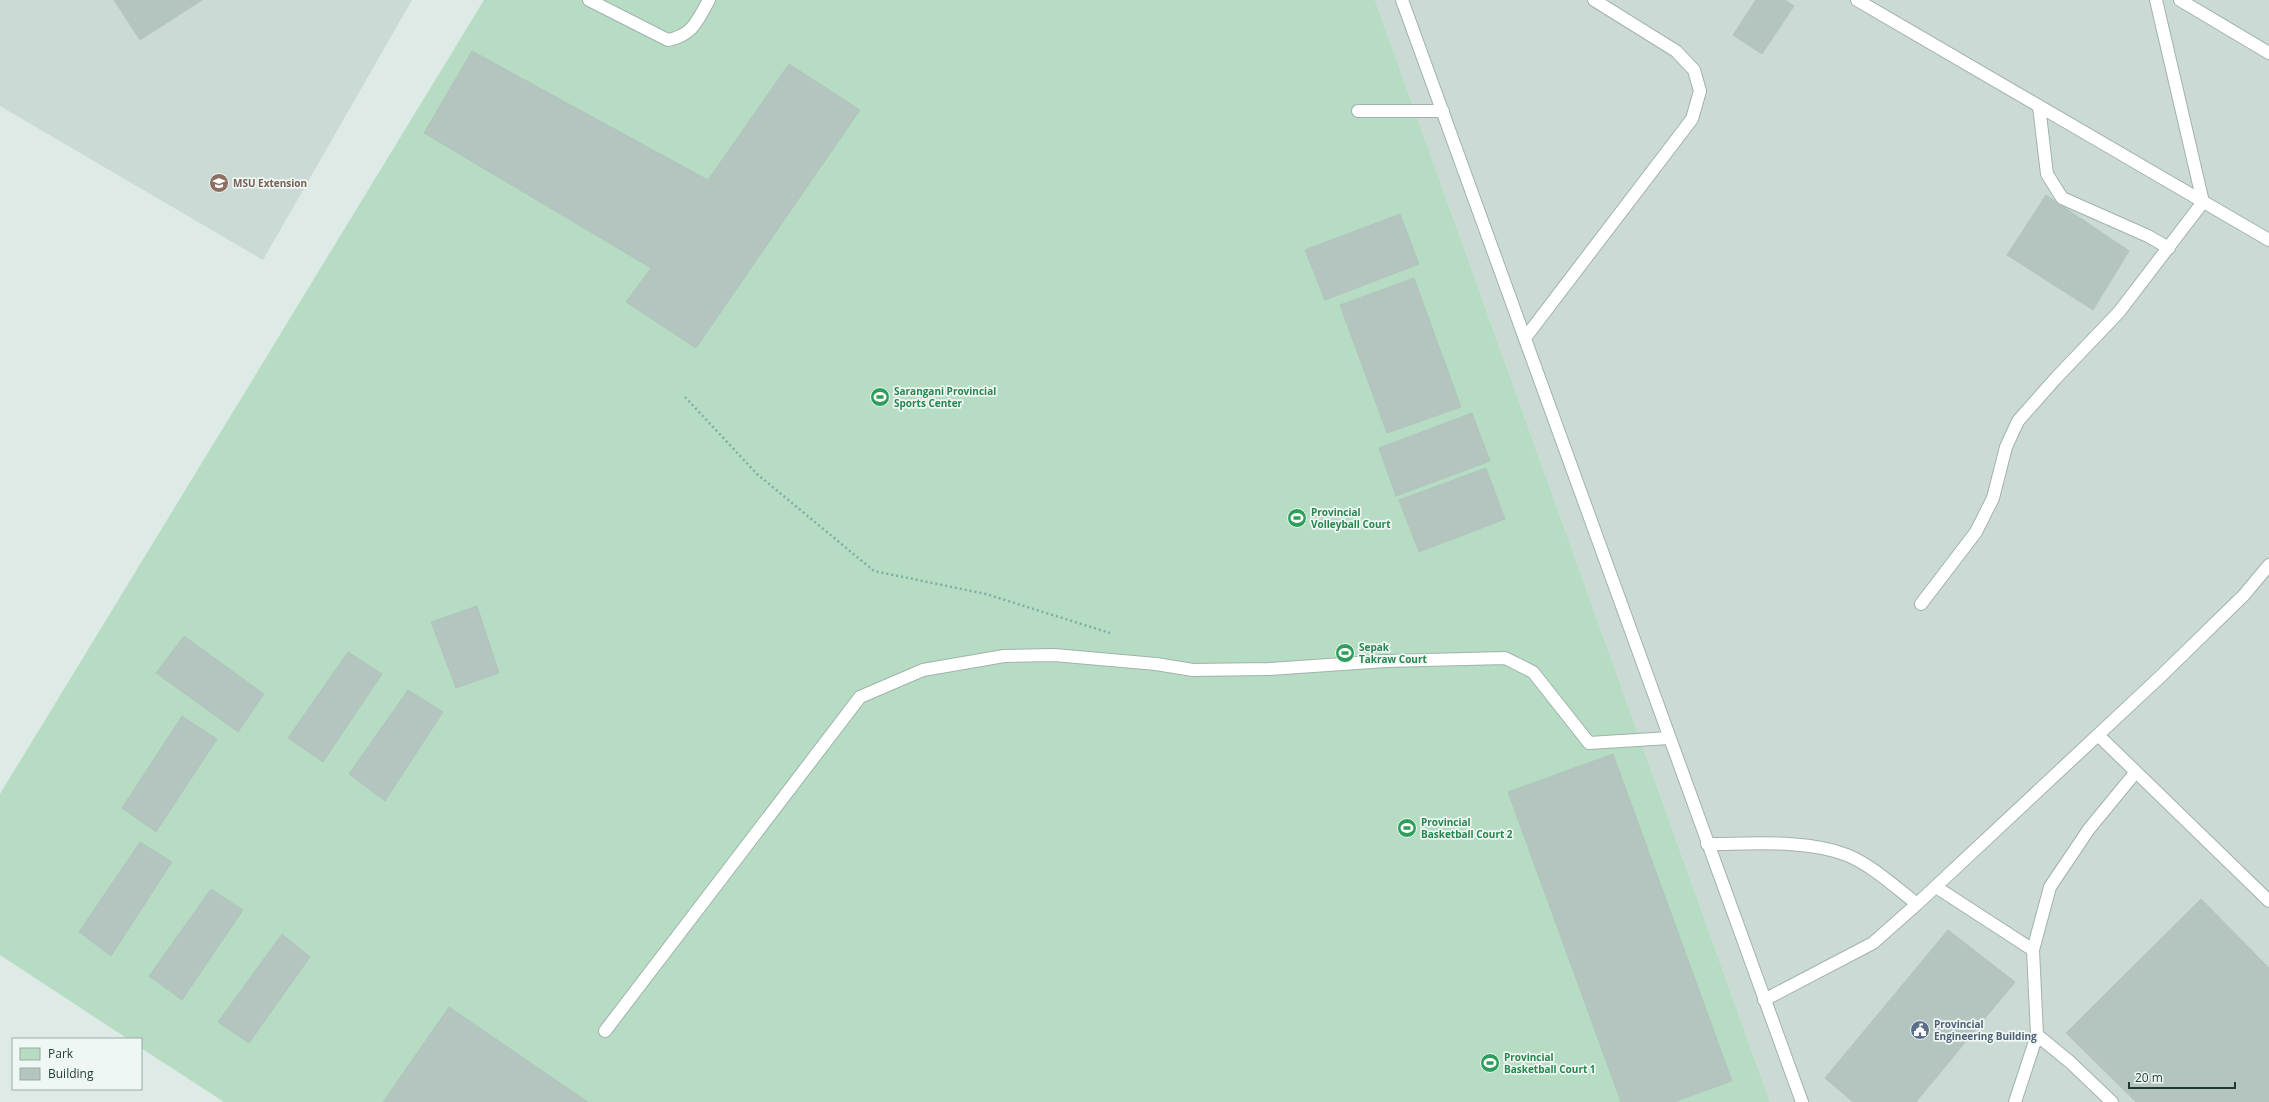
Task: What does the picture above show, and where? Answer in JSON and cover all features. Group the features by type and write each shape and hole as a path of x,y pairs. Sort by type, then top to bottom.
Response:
{"lane":[{"path":"589,0 668,40 680,38 693,28 709,0"},
{"path":"1402,0 1802,1102"},
{"path":"1525,338 1692,119 1700,91 1694,70 1676,51 1594,0"},
{"path":"1857,0 2269,240"},
{"path":"1921,604 1976,532 1993,498 2006,447 2018,422 2056,378 2119,312 2203,202 2156,0"},
{"path":"2180,0 2269,53"},
{"path":"2039,106 2047,174 2062,198 2148,236 2169,248"},
{"path":"1358,111 1443,111"},
{"path":"1764,1000 1873,942 1917,904 2098,735 2244,595 2269,565"},
{"path":"605,1031 860,696 922,670 1004,656 1054,655 1156,664 1194,670 1269,669 1386,661 1505,658 1533,672 1589,743 1669,738"},
{"path":"2098,735 2135,773 2269,901"},
{"path":"2016,1102 2037,1035 2033,950 2050,887 2089,829 2135,773"},
{"path":"1708,844 1768,844 1834,850 1871,868 1917,904"},
{"path":"1936,886 2033,950"},
{"path":"2037,1035 2070,1062 2112,1102"}],"path":[{"path":"684,397 757,474 874,571 986,594 1112,634"}],"shaded area":[{"name":"MSU Extension","path":"0,0 412,0 263,260 0,106"},
{"path":"1375,0 2269,0 2269,1102 1770,1102"}],"green space":[{"name":"Sarangani Provincial Sports Center","path":"484,0 1375,0 1770,1102 224,1102 142,1049 142,1038 126,1038 0,955 0,794"}],"building":[{"path":"114,0 202,0 140,40"},
{"path":"1756,0 1785,0 1794,6 1762,54 1733,35"},
{"path":"472,51 708,180 789,64 860,110 696,348 626,302 651,268 424,133"},
{"path":"2046,195 2129,251 2093,310 2007,255"},
{"path":"1400,214 1419,264 1325,300 1305,250"},
{"path":"1414,278 1461,407 1387,433 1340,305"},
{"path":"1472,413 1490,461 1396,496 1379,448"},
{"path":"1486,468 1505,519 1419,552 1399,500"},
{"path":"477,606 499,673 456,688 431,622"},
{"path":"184,636 264,694 238,732 156,673"},
{"path":"348,652 382,674 323,762 288,738"},
{"path":"408,690 443,712 385,801 349,774"},
{"path":"182,716 217,739 156,832 122,808"},
{"path":"1613,754 1732,1081 1674,1102 1621,1102 1508,792"},
{"path":"140,842 172,862 111,956 79,932"},
{"path":"211,889 243,910 182,1000 149,976"},
{"path":"2201,899 2269,968 2269,1102 2136,1102 2066,1033"},
{"name":"Provincial Engineering Building","path":"1948,930 2015,982 1916,1102 1853,1102 1825,1078"},
{"path":"282,934 310,957 249,1043 218,1022"},
{"path":"449,1007 588,1102 383,1102"}],"place":[{"name":"MSU Extension","path":"219,183"},
{"name":"Sarangani Provincial Sports Center","path":"880,397"},
{"name":"Provincial Volleyball Court","path":"1297,518"},
{"name":"Sepak Takraw Court","path":"1345,653"},
{"name":"Provincial Basketball Court 2","path":"1407,828"},
{"name":"Provincial Engineering Building","path":"1920,1030"},
{"name":"Provincial Basketball Court 1","path":"1490,1063"}]}
